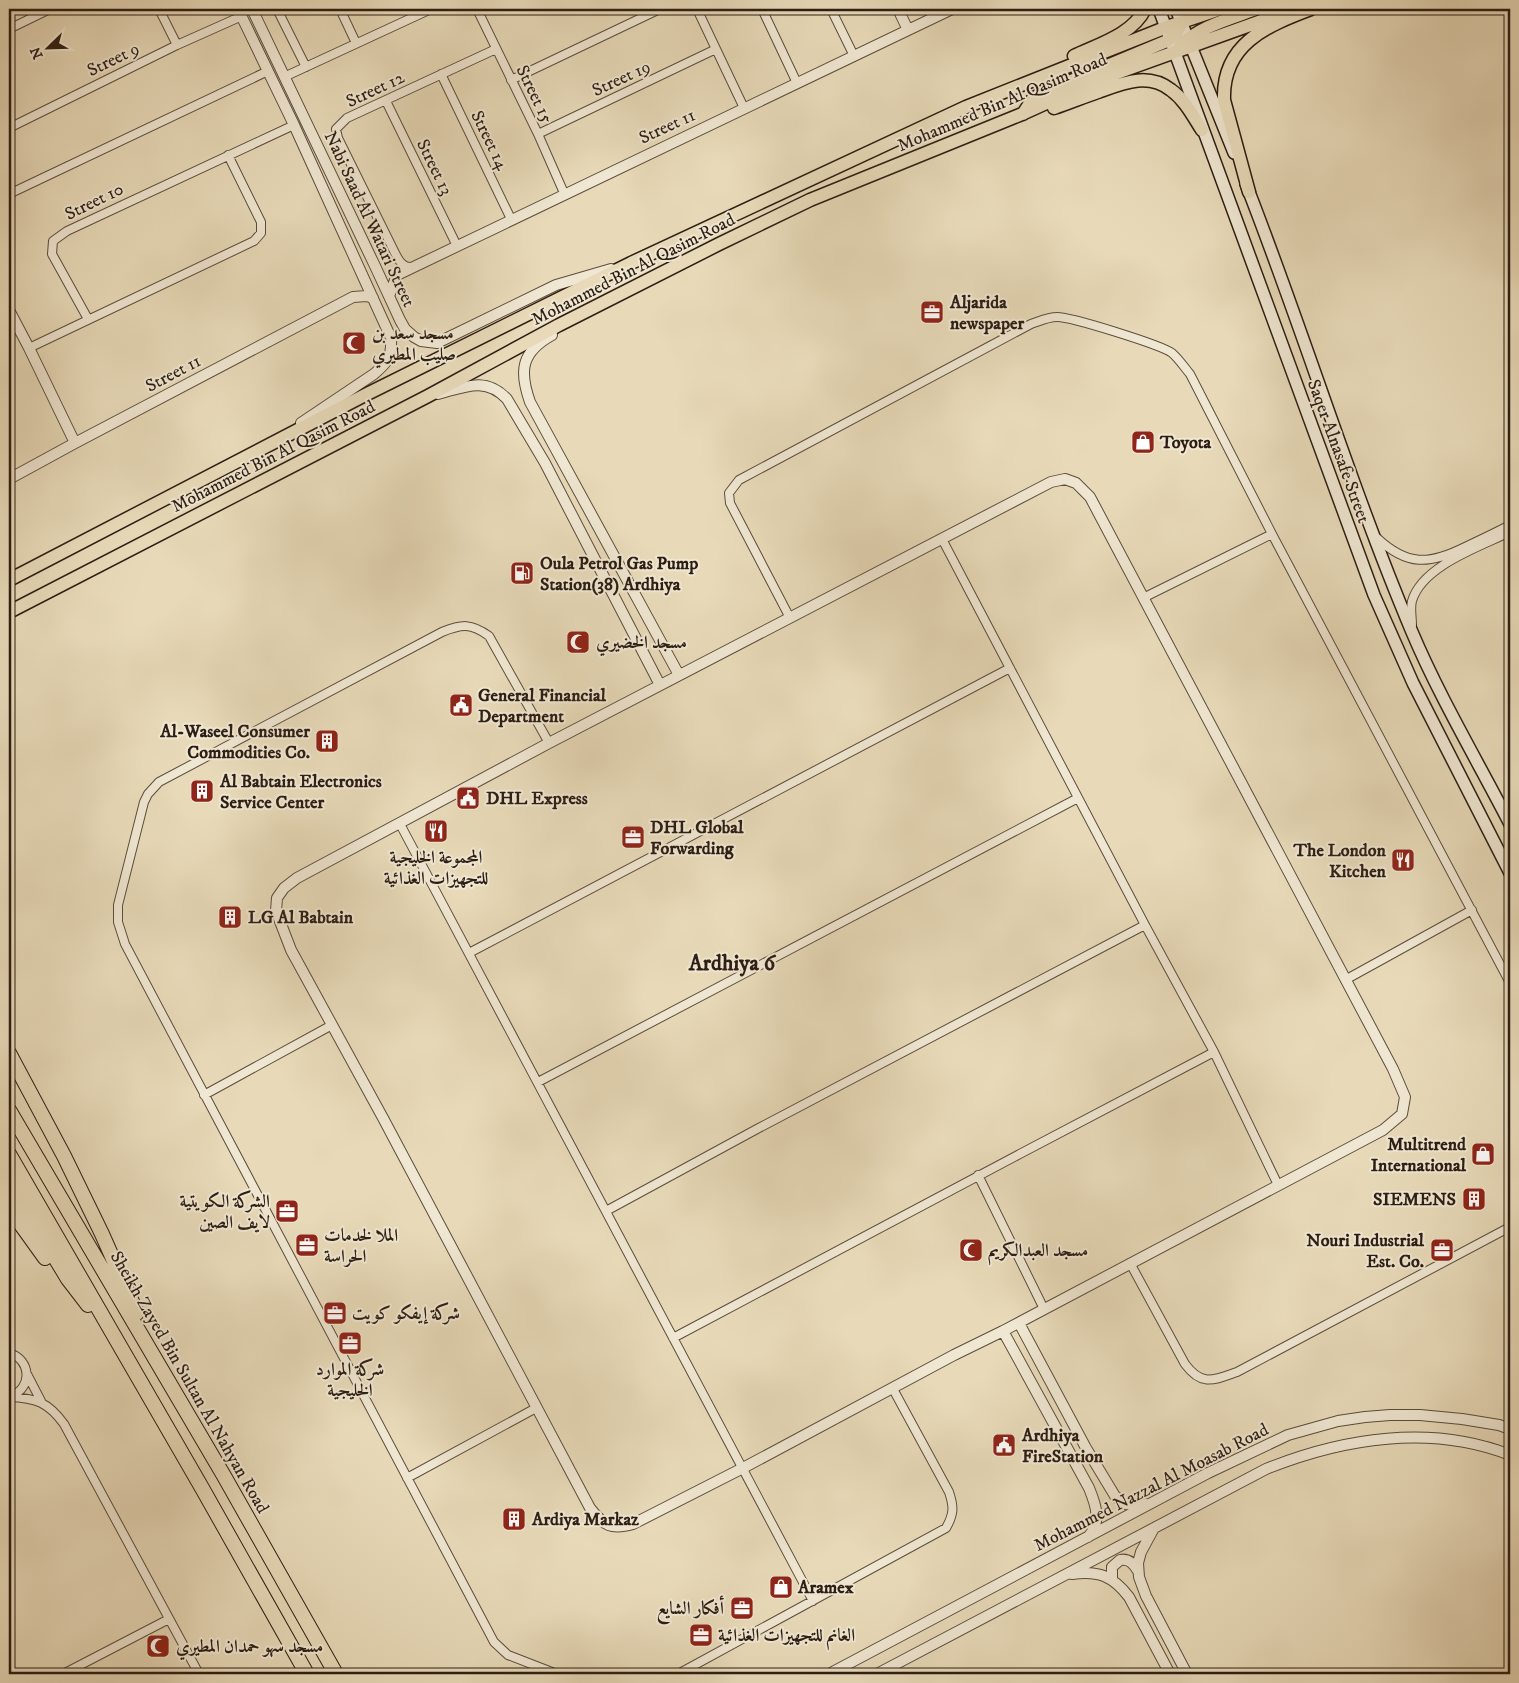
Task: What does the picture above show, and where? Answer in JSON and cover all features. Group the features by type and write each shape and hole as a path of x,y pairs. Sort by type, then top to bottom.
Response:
{"highway":[{"path":"9,1054 64,1156 102,1234 163,1370"},
{"name":"Sheikh Zayed Bin Sultan Al Nahyan Road","path":"9,1110 163,1370 336,1674"},
{"path":"9,1154 307,1674"},
{"path":"9,1182 73,1288"},
{"path":"9,1208 59,1276 102,1316"}],"main road":[{"path":"1023,84 1131,27 1142,16 1145,9"},
{"name":"Saqer Alnasafe Street","path":"1159,9 1374,595 1413,683 1510,872"},
{"name":"Saqer Alnasafe Street","path":"1176,9 1249,192 1374,536 1412,632 1510,824"},
{"path":"1022,114 1032,100 1042,93 1180,28 1182,22 1220,9"},
{"path":"1176,51 1190,42 1203,29 1256,9"},
{"path":"1190,42 1295,9"},
{"path":"1249,192 1224,100 1228,70 1242,48 1255,35 1311,9"},
{"name":"Mohammed Bin Al Qasim Road","path":"9,580 365,395 631,263 934,121 1023,84 1169,33"},
{"name":"Mohammed Bin Al Qasim Road","path":"9,612 428,396 559,326 719,244 810,200 1022,114 1097,80 1176,51"},
{"path":"1022,114 1041,113 1123,82 1143,80 1153,81 1172,90 1202,130"},
{"path":"810,200 800,195 799,192 802,187 909,140 934,121"}],"street":[{"path":"9,29 50,9"},
{"path":"159,9 177,44"},
{"name":"Nabi Saad Al Watari Street","path":"252,9 405,329 414,337 429,343 437,342 556,285 631,263"},
{"path":"277,9 306,67"},
{"path":"340,9 356,43"},
{"path":"284,77 356,43 414,12 431,9"},
{"name":"Street 15","path":"476,9 538,134 564,193"},
{"path":"511,80 660,9"},
{"path":"697,9 744,108"},
{"path":"762,9 797,83"},
{"path":"831,9 854,56"},
{"path":"898,9 908,30"},
{"name":"Street 11","path":"396,275 952,9"},
{"name":"Street 9","path":"9,128 240,12"},
{"name":"Nabi Saad Al Watari Street","path":"240,12 374,298 391,338 392,349 389,359 374,374 274,442"},
{"name":"Street 12","path":"414,266 404,266 395,253 338,138 336,130 347,118 496,49"},
{"name":"Street 19","path":"538,134 716,49"},
{"path":"9,194 268,70"},
{"name":"Street 14","path":"441,74 511,219"},
{"name":"Street 13","path":"386,101 457,246"},
{"name":"Street 10","path":"88,319 52,254 53,241 67,230 294,125"},
{"path":"29,348 254,241 261,233 261,222 228,155"},
{"path":"679,675 530,402 524,387 523,368 530,353 541,342 719,244"},
{"path":"358,264 363,258 396,275 387,311 379,310"},
{"path":"353,296 361,284 363,276"},
{"path":"353,296 360,295 374,298"},
{"name":"Street 11","path":"9,479 353,296"},
{"path":"9,310 75,443"},
{"path":"790,618 730,504 729,494 739,480 1031,324 1044,319 1059,317 1096,326 1158,346 1172,353 1190,374 1272,534 1510,983"},
{"path":"428,396 474,385 486,385 500,392 545,463 660,686"},
{"path":"515,413 515,403 519,399 524,398 530,402"},
{"path":"1065,479 1076,483 1090,497 1393,1069 1405,1097 1402,1114 1383,1130 742,1468 633,1524 620,1528 603,1523 590,1508 401,1152 291,950 276,911 277,898 284,888 297,878 679,675 1051,482 1065,479"},
{"path":"1374,536 1395,553 1414,560 1426,561 1450,554 1510,525"},
{"path":"1412,632 1412,601 1425,578 1440,566 1510,532"},
{"path":"1143,598 1272,534"},
{"path":"942,539 1214,1052 1278,1185"},
{"path":"549,744 489,636 480,629 470,625 455,626 434,635 351,679 159,782 152,788 144,802 120,896 118,922 125,944 494,1642 508,1655 557,1674"},
{"path":"469,953 1010,668"},
{"path":"538,1082 1078,798"},
{"path":"400,824 813,1601"},
{"path":"1346,980 1472,910"},
{"path":"606,1211 787,1113 1145,925"},
{"path":"204,1095 332,1025"},
{"path":"673,1338 912,1212 978,1175 1214,1052"},
{"path":"978,1175 1044,1309"},
{"path":"1130,1263 1185,1364 1193,1375 1204,1379 1214,1379 1237,1372 1510,1227"},
{"path":"1019,1323 1086,1448 1115,1496 1125,1504 1137,1505 1154,1502"},
{"path":"1004,1331 1089,1488 1097,1509 1096,1525 1084,1540"},
{"path":"9,1346 11,1353 23,1362 41,1401 64,1424 199,1674"},
{"path":"9,1396 20,1391 24,1386 27,1374"},
{"path":"678,1674 946,1528 952,1518 953,1505 949,1492 892,1389"},
{"path":"9,1396 41,1401"},
{"path":"407,1478 536,1408"},
{"name":"Mohammed Nazzal Al Moasab Road","path":"829,1674 1236,1459 1278,1439 1314,1427 1365,1417 1420,1415 1462,1419 1510,1429"},
{"name":"Mohammed Nazzal Al Moasab Road","path":"877,1674 889,1670 1062,1576 1266,1469 1308,1454 1354,1442 1407,1438 1456,1441 1482,1446 1510,1455"},
{"path":"1071,1455 1086,1448"},
{"path":"1138,1571 1141,1552 1154,1528"},
{"path":"1112,1579 1112,1567 1120,1560 1132,1562 1138,1571 1146,1596 1187,1674"},
{"path":"1062,1576 1086,1572 1112,1579 1129,1597 1170,1674"},
{"path":"63,1674 169,1618"}],"place":[{"name":"Aljarida newspaper","path":"932,312"},
{"name":"مسجد سعد بن صليب المطيري","path":"354,343"},
{"name":"Toyota","path":"1143,442"},
{"name":"Oula Petrol Gas Pump Station(38) Ardhiya","path":"522,573"},
{"name":"مسجد الخضيري","path":"578,642"},
{"name":"General Financial Department","path":"461,705"},
{"name":"Al-Waseel Consumer Commodities Co.","path":"327,741"},
{"name":"Al Babtain Electronics Service Center","path":"202,791"},
{"name":"DHL Express","path":"468,798"},
{"name":"المجموعة الخليجية للتجهيزات الغذائية","path":"436,831"},
{"name":"DHL Global Forwarding","path":"633,837"},
{"name":"The London Kitchen","path":"1403,860"},
{"name":"LG Al Babtain","path":"230,917"},
{"name":"Multitrend International","path":"1483,1154"},
{"name":"SIEMENS","path":"1474,1199"},
{"name":"الشركة الكويتية لايف الصين","path":"287,1211"},
{"name":"الملا لخدمات الحراسة","path":"307,1245"},
{"name":"مسجد العبدالكريم","path":"971,1250"},
{"name":"Nouri Industrial Est. Co.","path":"1442,1250"},
{"name":"شركة إيفكو كويت","path":"335,1313"},
{"name":"شركة الموارد الخليجية","path":"350,1343"},
{"name":"Ardhiya FireStation","path":"1004,1445"},
{"name":"Ardiya Markaz","path":"514,1519"},
{"name":"Aramex","path":"781,1587"},
{"name":"أفكار الشايع","path":"742,1608"},
{"name":"الغانم للتجهيزات الغذائية","path":"701,1635"},
{"name":"مسجد سهو حمدان المطيري","path":"158,1646"}],"district":[{"name":"Ardhiya 6","path":"732,962"}]}
